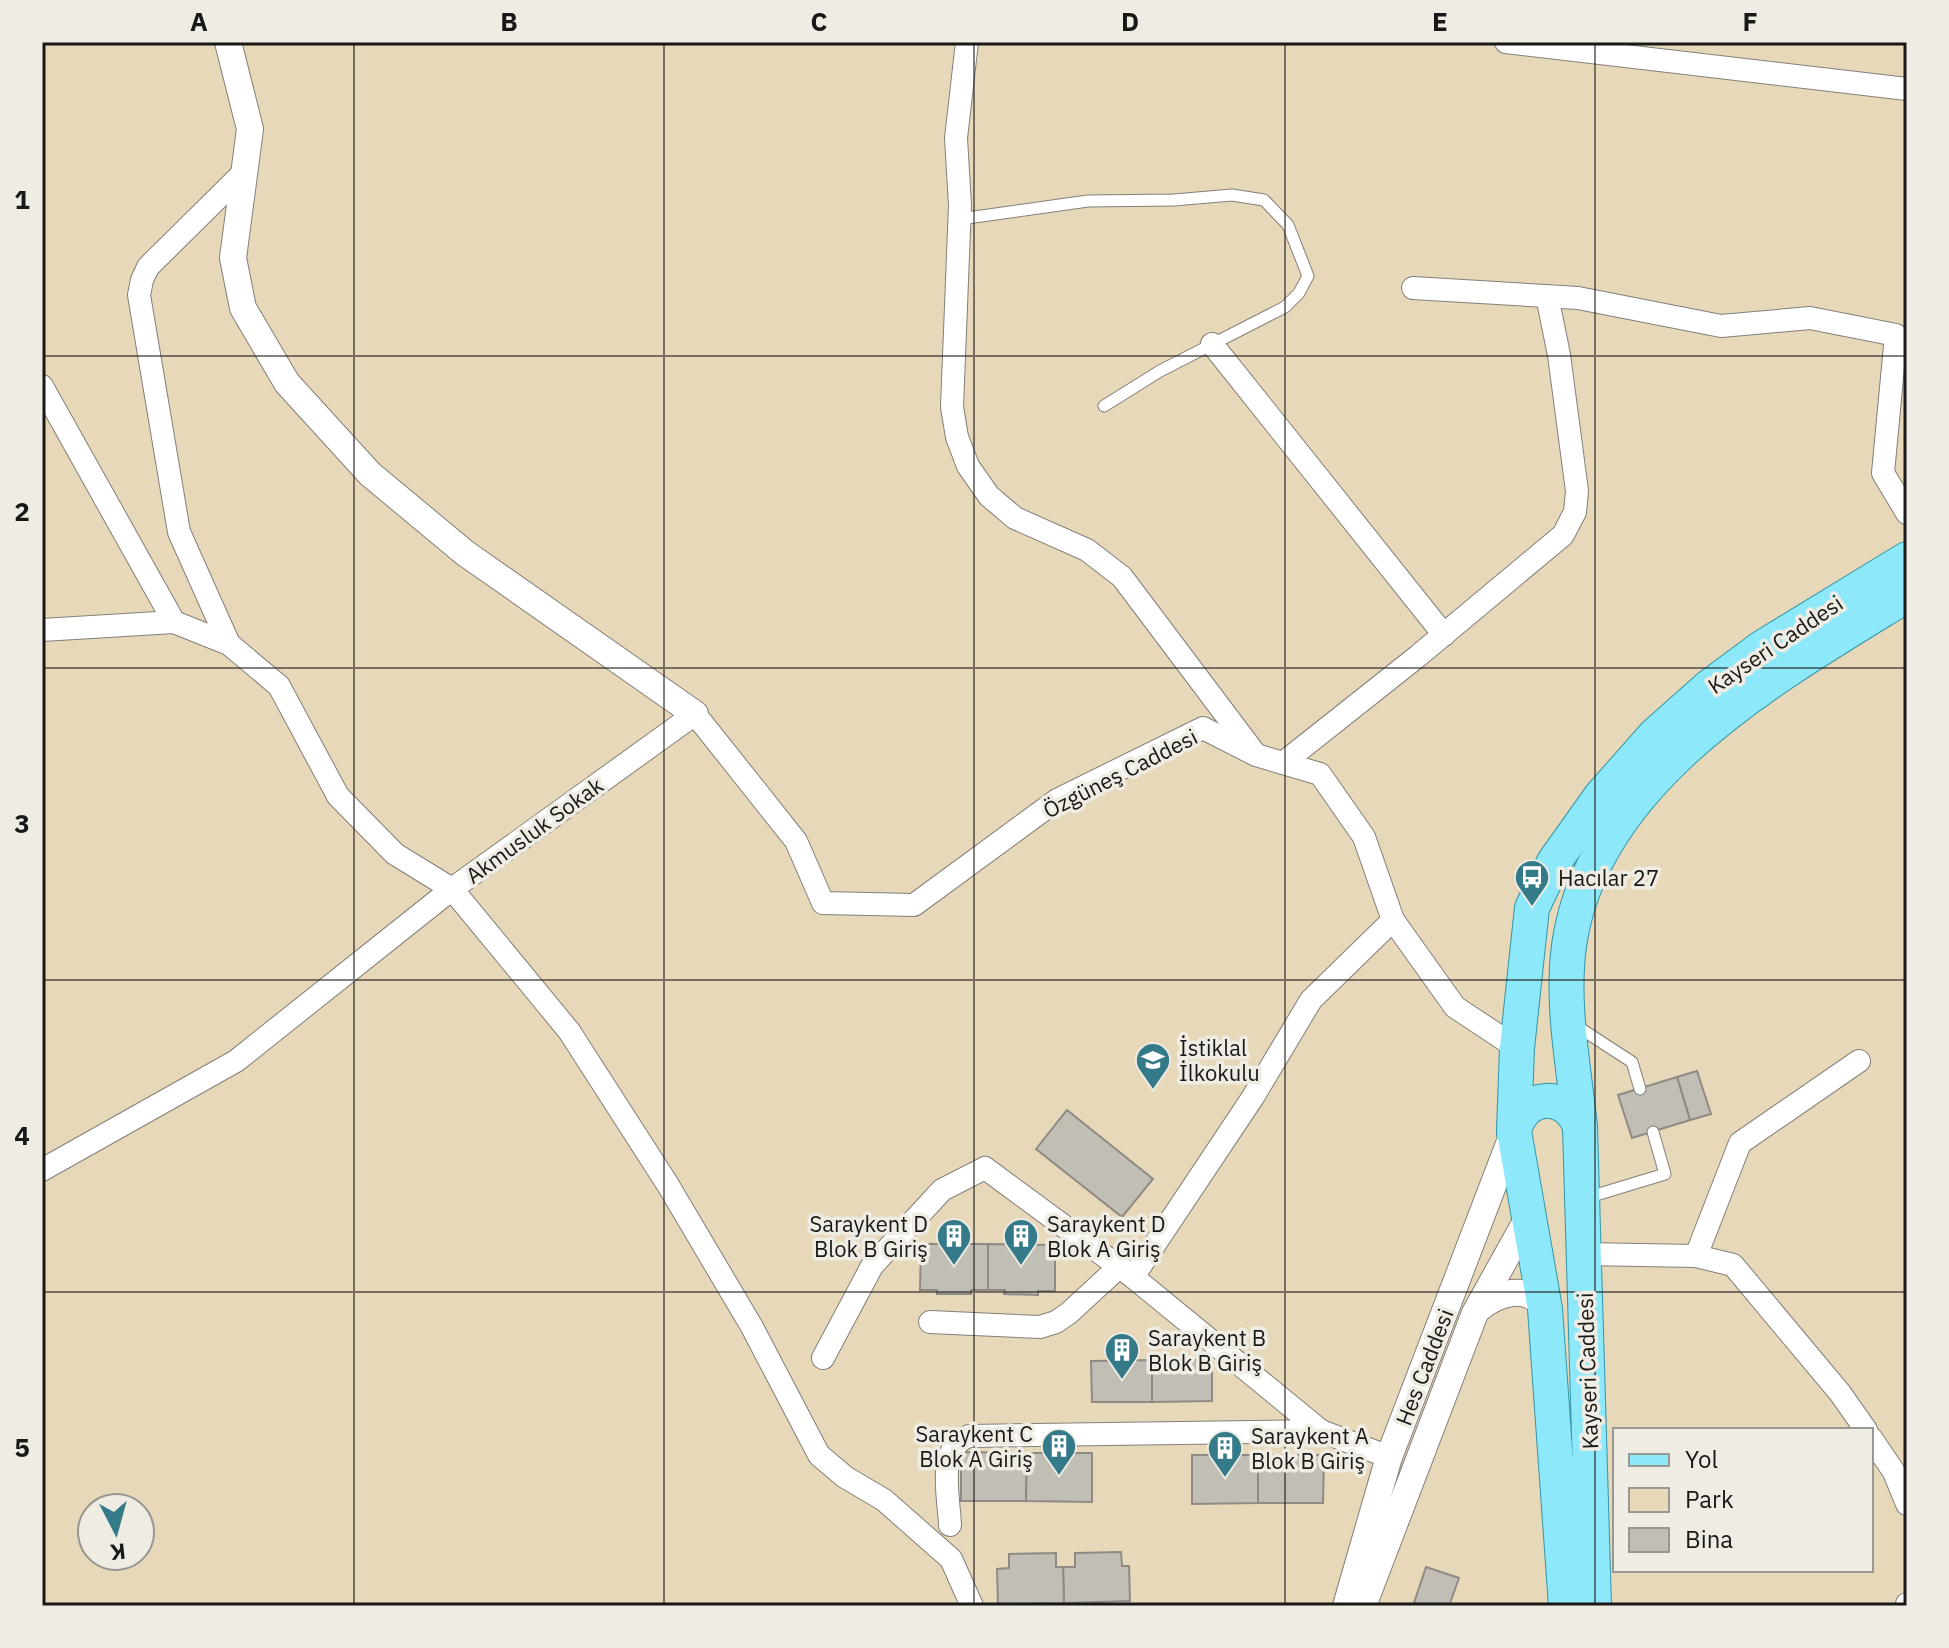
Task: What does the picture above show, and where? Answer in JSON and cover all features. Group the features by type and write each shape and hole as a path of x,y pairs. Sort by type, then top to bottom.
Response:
{"main road":[{"name":"Kayseri Caddesi","path":"1566,1606 1545,1309 1514,1136 1517,1048 1532,908 1554,862 1601,796 1655,735 1709,687 1763,647 1907,559"},
{"name":"Kayseri Caddesi","path":"1594,1606 1580,1132 1569,1021 1569,945 1585,882 1615,825 1694,741 1777,676 1907,595"},
{"path":"1514,1136 1521,1114 1536,1103 1545,1101 1563,1105 1571,1111 1580,1132"},
{"path":"1529,1216 1582,1199"}],"street":[{"path":"228,42 250,129 233,258 243,308 287,383 370,474 465,553 695,714"},
{"path":"967,42 956,138 960,219 952,407 957,437 968,466 989,496 1015,518 1087,550 1122,577 1256,755"},
{"path":"1506,42 1907,89"},
{"path":"229,644 179,532 139,295 148,267 244,172"},
{"path":"1413,288 1578,298 1721,326 1810,318 1896,335 1883,473 1907,513"},
{"path":"1283,763 1444,635 1563,535 1575,512 1577,491 1559,355 1547,296"},
{"path":"1212,344 1444,635"},
{"path":"42,386 174,622"},
{"name":"Akmusluk Sokak","path":"42,630 174,622 229,644 279,686 338,796 395,854 452,889 695,714"},
{"name":"Özgüneş Caddesi","path":"695,714 796,841 823,903 914,905 1057,800 1203,728 1256,755 1320,774 1364,837 1393,920 1455,1007 1517,1048"},
{"path":"42,1170 236,1061 452,889 569,1031 668,1185 752,1327 819,1455 845,1477 884,1500 951,1559 972,1606"},
{"path":"930,1322 1040,1327 1056,1322 1126,1272 1253,1097 1311,1000 1393,920"},
{"path":"1696,1256 1740,1143 1859,1061"},
{"name":"Hes Caddesi","path":"1346,1606 1389,1457 1514,1136"},
{"path":"823,1358 872,1266 942,1190 985,1168 1126,1272 1321,1431 1389,1457"},
{"name":"Hes Caddesi","path":"1363,1606 1475,1313 1529,1216"},
{"path":"1584,1254 1696,1256 1733,1265 1840,1393 1865,1428"},
{"path":"1475,1313 1487,1301 1514,1292 1533,1296 1545,1309"},
{"path":"950,1525 947,1459 954,1444 969,1436 1321,1431"},
{"path":"1873,1441 1894,1472 1907,1504"}],"lane":[{"path":"960,219 1088,201 1174,200 1232,195 1264,200 1288,225 1308,276 1299,293 1285,307 1160,371 1104,406"},
{"path":"1569,1021 1632,1062 1640,1089"},
{"path":"1582,1199 1665,1174 1653,1132"}],"green space":[{"path":"42,42 1907,42 1907,1606 42,1606"}],"building":[{"path":"1697,1071 1711,1114 1690,1120 1677,1077"},
{"path":"1677,1077 1690,1120 1632,1138 1618,1095"},
{"path":"1067,1110 1153,1179 1122,1217 1036,1149"},
{"name":"Saraykent D Blok B Giriş","path":"921,1244 988,1244 988,1290 971,1290 971,1294 937,1294 937,1290 920,1290"},
{"name":"Saraykent D Blok A Giriş","path":"988,1244 1055,1245 1055,1291 1038,1291 1038,1295 988,1290"},
{"name":"Saraykent B Blok B Giriş","path":"1152,1360 1152,1402 1092,1402 1091,1361"},
{"path":"1152,1360 1212,1360 1212,1401 1152,1402"},
{"path":"961,1452 1027,1453 1026,1501 961,1501"},
{"name":"Saraykent C Blok A Giriş","path":"1027,1453 1092,1453 1092,1502 1026,1501"},
{"name":"Saraykent A Blok B Giriş","path":"1192,1455 1258,1455 1258,1503 1192,1504"},
{"path":"1258,1455 1324,1455 1323,1503 1258,1503"},
{"path":"1121,1552 1122,1566 1129,1566 1130,1601 1064,1603 1063,1567 1075,1567 1075,1553"},
{"path":"1056,1553 1056,1567 1063,1567 1064,1603 998,1604 997,1569 1009,1568 1009,1554"},
{"path":"1426,1567 1459,1578 1449,1606 1413,1606"}],"place":[{"name":"Hacılar 27","path":"1532,908"},
{"name":"İstiklal İlkokulu","path":"1153,1091"},
{"name":"Saraykent D Blok B Giriş","path":"954,1267"},
{"name":"Saraykent D Blok A Giriş","path":"1021,1267"},
{"name":"Saraykent B Blok B Giriş","path":"1122,1381"},
{"name":"Saraykent C Blok A Giriş","path":"1059,1477"},
{"name":"Saraykent A Blok B Giriş","path":"1225,1479"}]}
